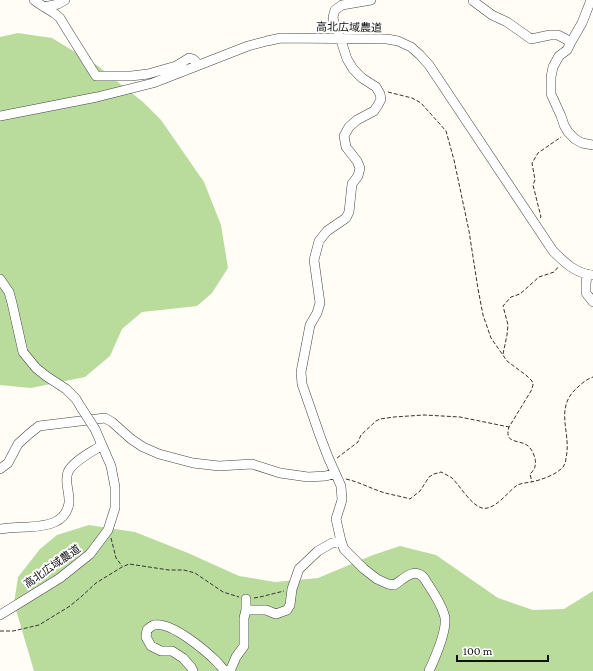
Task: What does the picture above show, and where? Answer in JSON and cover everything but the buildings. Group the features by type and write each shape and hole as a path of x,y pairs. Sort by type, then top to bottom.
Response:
{"street":[{"path":"34,0 60,18 96,76 131,76 148,74 176,66 189,58 193,59 199,65"},
{"path":"44,6 58,4 65,0"},
{"path":"371,0 340,2 333,17 334,23 353,69 362,78 376,87 381,99 374,110 357,120 349,127 344,136 346,147 357,161 360,168 358,176 352,184 349,212 346,218 327,231 319,241 314,260 320,302 317,313 310,325 301,372 302,384 330,463 341,486 342,500 336,519 344,549 364,569 377,579 388,584 394,585 413,573 422,575 445,615 444,629 438,651 429,671"},
{"path":"474,0 492,15 507,22 531,39 558,35 571,42"},
{"path":"591,0 582,23 567,50 559,56 553,67 551,77 551,94 568,132 582,143 593,145"},
{"name":"高北広域農道","path":"0,116 97,97 153,83 248,46 281,38 387,39 398,41 411,47 429,65 553,251 574,269 590,275"},
{"path":"590,275 586,284 586,293 593,302"},
{"name":"高北広域農道","path":"0,279 11,297 23,352 36,368 66,389 76,399 102,445 111,466 115,487 114,508 108,530 90,554 60,578 0,615"},
{"path":"0,469 8,463 18,444 39,426 105,418 112,422 130,439 143,447 159,454 193,464 219,466 252,464 280,473 308,477 336,475"},
{"path":"0,528 46,526 57,522 66,513 69,502 66,479 68,471 78,460 102,445"},
{"path":"246,610 266,610 276,614 287,610 290,605 292,589 299,568 318,551 332,543 341,541"},
{"path":"230,671 236,657 244,646 246,599"},
{"path":"193,671 183,658 172,652 161,651 151,646 146,637 147,630 157,625 168,627 182,633 226,671"}],"path":[{"path":"376,87 412,98 421,103 446,131 454,160 469,231 483,315 491,338 506,361 527,376 532,381 533,385 508,431 509,436 514,442 528,446 535,457 535,466 530,474 532,482"},
{"path":"535,225 541,217 533,185 535,180 532,163 538,153 568,132"},
{"path":"502,354 508,325 503,306 511,297 520,294 539,277 554,272 563,261"},
{"path":"336,475 384,492 410,499 420,492 428,477 441,472 453,479 473,503 479,507 484,508 494,505 518,484 541,480 563,467 566,462 568,450 565,425 567,402 572,392 589,378 593,377"},
{"path":"330,463 358,442 361,435 380,419 424,416 460,417 509,427"},
{"path":"108,530 116,558 122,567"},
{"path":"0,631 13,631 39,625 70,606 96,583 129,564 169,570 184,570 195,573 223,592 246,599 292,589"}],"green space":[{"path":"18,33 52,38 98,66 143,102 161,120 204,182 221,225 228,268 212,293 197,306 142,312 122,329 110,356 85,377 31,388 0,385 0,37"},
{"path":"89,525 135,532 188,553 239,576 275,582 318,578 373,555 400,546 436,555 498,598 533,610 564,609 593,591 593,671 34,671 14,603 18,577 40,549 57,535"}]}
